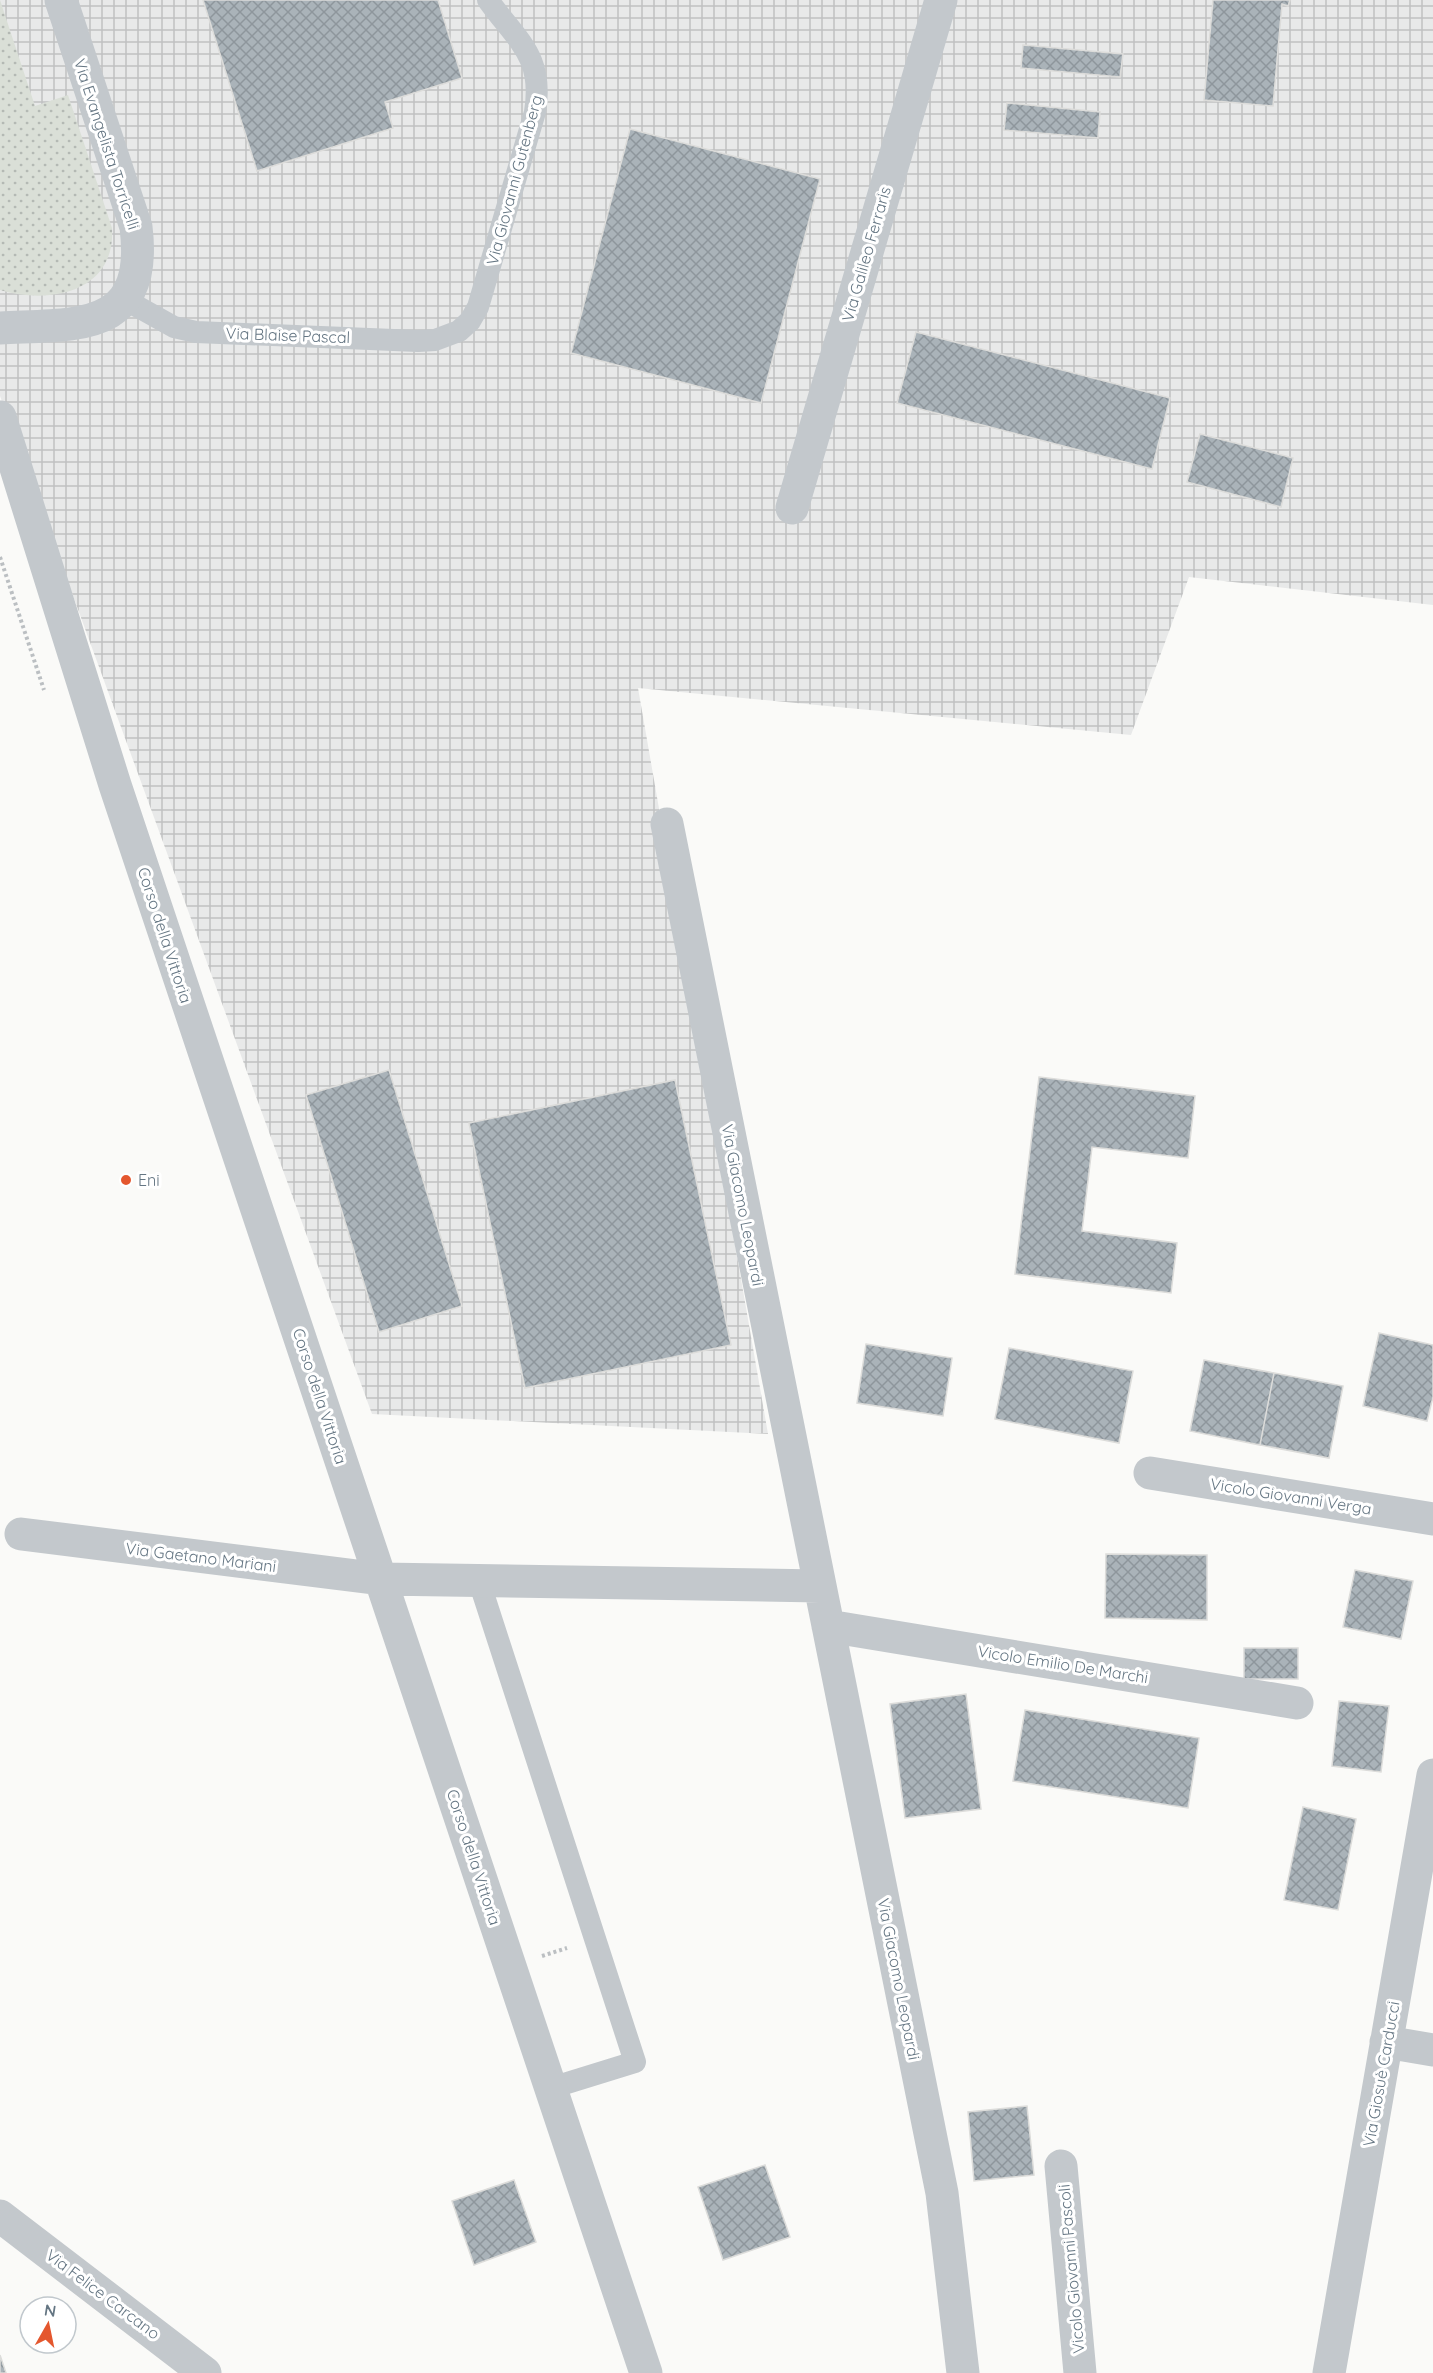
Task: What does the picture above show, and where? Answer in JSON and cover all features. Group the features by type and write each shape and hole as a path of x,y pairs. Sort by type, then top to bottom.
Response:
{"street":[{"name":"Via Evangelista Torricelli","path":"0,328 78,324 96,320 113,310 124,298 132,286 137,269 139,250 136,226 61,0"},
{"name":"Via Galileo Ferraris","path":"792,508 941,0"},
{"name":"Corso della Vittoria","path":"0,417 115,785 646,2373"},
{"name":"Via Giacomo Leopardi","path":"667,824 942,2193 963,2373"},
{"name":"Vicolo Giovanni Verga","path":"1150,1473 1433,1519"},
{"name":"Via Gaetano Mariani","path":"21,1534 381,1579"},
{"path":"381,1579 820,1587"},
{"name":"Vicolo Emilio De Marchi","path":"828,1626 1298,1703"},
{"name":"Via Giosuè Carducci","path":"1329,2373 1433,1775"},
{"path":"1386,2042 1433,2050"},
{"name":"Vicolo Giovanni Pascoli","path":"1062,2166 1080,2373"},
{"name":"Via Felice Carcano","path":"0,2216 205,2373"}],"lane":[{"name":"Via Giovanni Gutenberg","path":"459,331 474,314 484,290 535,112 538,91 536,70 527,51 488,0"},
{"name":"Via Blaise Pascal","path":"124,298 174,327 196,332 418,341 435,340 459,331"},
{"path":"478,1581 635,2062 551,2088"}],"path":[{"path":"0,557 48,700"},
{"path":"510,1966 596,1939"}],"shaded area":[{"path":"0,0 1433,0 1433,605 1189,577 1131,735 638,688 768,1434 372,1414 0,396"},
{"path":"0,0 35,106 68,95 112,228 110,250 103,267 92,280 76,289 58,294 39,296 0,290"}],"building":[{"path":"203,0 438,0 462,78 385,102 393,128 257,171"},
{"path":"1213,0 1290,0 1288,6 1282,4 1273,106 1204,100"},
{"path":"1023,45 1123,54 1120,77 1021,68"},
{"path":"1007,103 1100,112 1098,138 1004,130"},
{"path":"630,129 820,179 761,403 571,353"},
{"path":"916,332 1170,398 1152,469 897,403"},
{"path":"1200,434 1293,458 1281,507 1187,482"},
{"path":"389,1070 462,1306 379,1332 306,1095"},
{"path":"1039,1077 1195,1096 1188,1158 1092,1147 1082,1231 1177,1243 1171,1293 1015,1274"},
{"path":"675,1080 731,1345 525,1388 469,1123"},
{"path":"1379,1333 1433,1345 1433,1397 1427,1421 1363,1406"},
{"path":"866,1344 952,1358 943,1416 857,1403"},
{"path":"1009,1348 1133,1371 1119,1443 995,1419"},
{"path":"1204,1360 1274,1373 1260,1445 1190,1431"},
{"path":"1274,1373 1343,1386 1329,1458 1260,1445"},
{"path":"1106,1554 1207,1555 1207,1620 1105,1618"},
{"path":"1355,1570 1413,1581 1401,1639 1343,1627"},
{"path":"1244,1648 1298,1648 1298,1679 1244,1679"},
{"path":"966,1694 981,1809 905,1818 890,1704"},
{"path":"1339,1701 1389,1706 1381,1772 1332,1766"},
{"path":"1025,1710 1199,1738 1188,1808 1013,1781"},
{"path":"1303,1807 1356,1819 1338,1910 1284,1900"},
{"path":"1027,2106 1034,2175 974,2181 968,2112"},
{"path":"765,2165 790,2237 723,2260 698,2187"},
{"path":"514,2180 536,2242 474,2265 452,2201"},
{"path":"0,2355 6,2373 0,2373"}],"place":[{"name":"Eni","path":"126,1180"}]}
